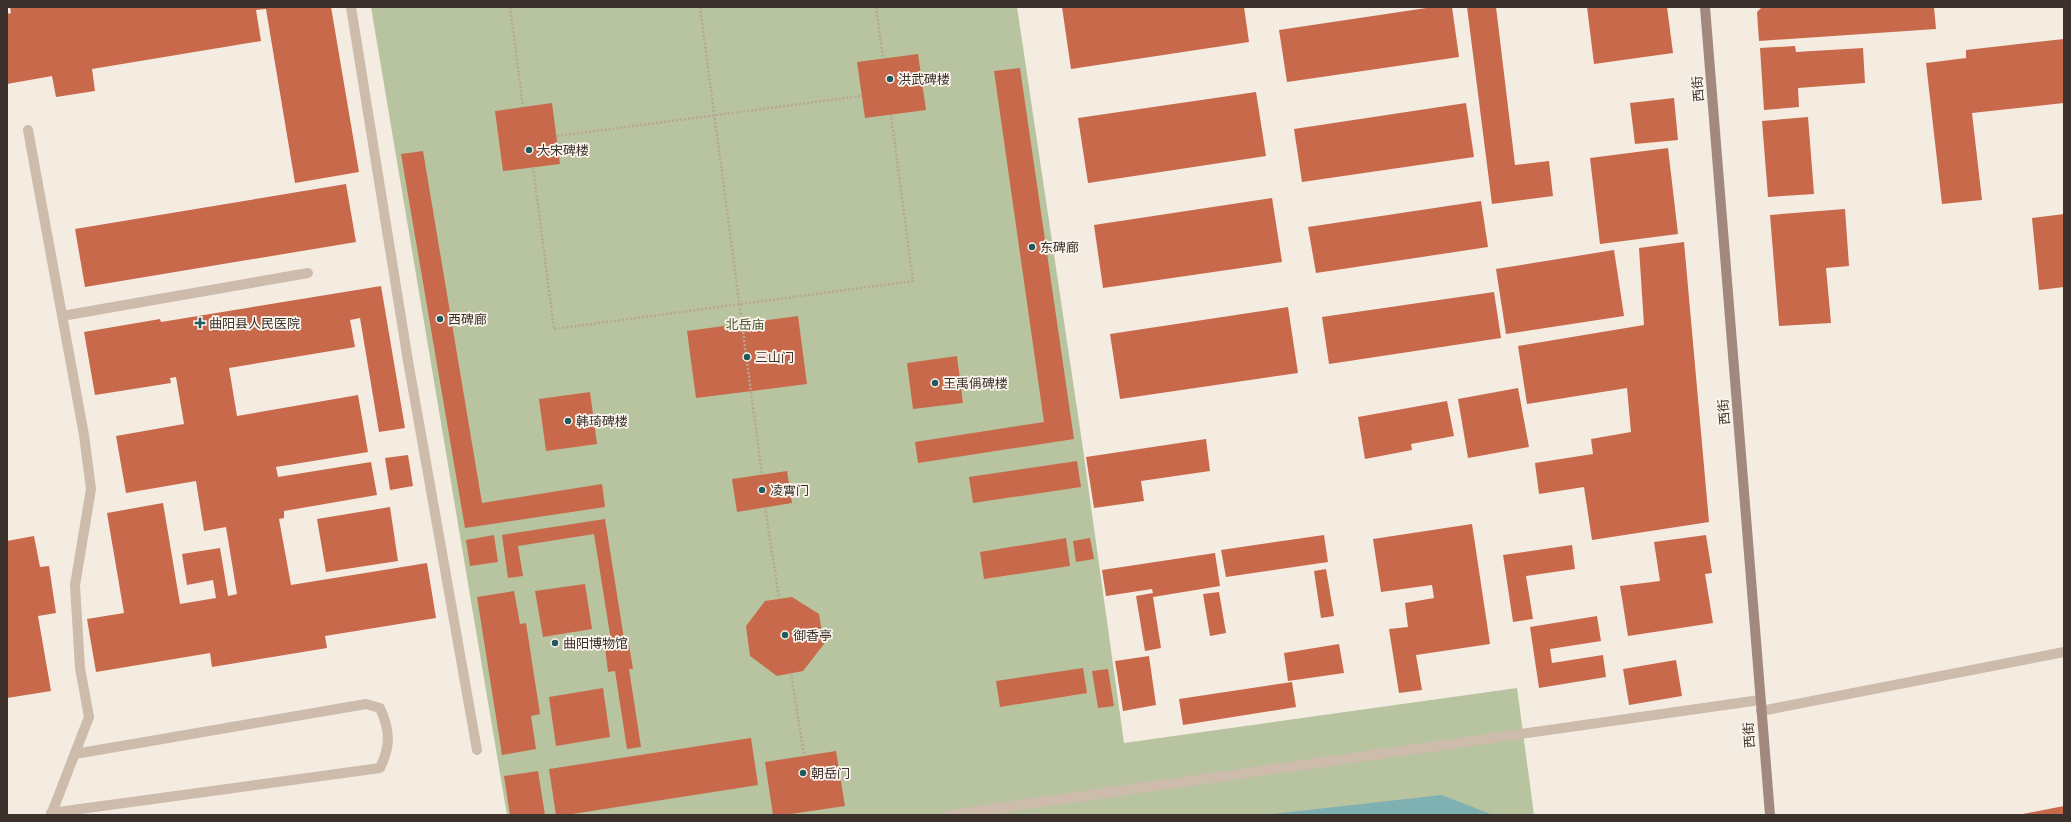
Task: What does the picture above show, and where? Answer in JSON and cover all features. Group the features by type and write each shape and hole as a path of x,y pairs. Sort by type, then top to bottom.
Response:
{"street":[{"path":"351,7 408,361 477,750"},
{"name":"西街","path":"1705,7 1770,815"},
{"path":"28,130 84,435 91,489 75,585 80,668 89,717 51,814 380,768 387,754 389,740 386,722 380,708 366,704 75,754"},
{"path":"62,316 308,273"},
{"path":"1761,711 2064,652"},
{"path":"950,815 1760,700"}],"path":[{"path":"510,7 523,107"},
{"path":"700,7 762,474"},
{"path":"876,7 883,58"},
{"path":"557,136 862,96"},
{"path":"533,167 554,328 913,281 891,115"},
{"path":"765,507 779,598"},
{"path":"791,673 804,755"}],"green space":[{"name":"北岳庙","path":"371,7 1017,7 1082,442 1124,743 1517,688 1534,815 507,815"}],"water":[{"path":"1442,795 1493,815 1264,815"}],"building":[{"path":"10,7 331,7 359,172 295,183 266,9 256,10 261,41 92,69 95,91 56,97 52,76 7,84 7,14 11,13"},
{"path":"1062,7 1244,7 1249,42 1071,69"},
{"path":"1433,7 1452,7 1459,57 1287,82 1279,30"},
{"path":"1467,7 1496,7 1515,165 1549,161 1553,196 1492,204"},
{"path":"1587,7 1667,7 1673,53 1594,64"},
{"path":"1762,7 1934,7 1936,29 1759,41 1757,12"},
{"path":"2064,39 2064,103 1972,113 1982,200 1942,204 1926,63 1966,58 1966,50"},
{"path":"1795,46 1796,52 1863,48 1865,83 1798,88 1799,107 1764,110 1760,48"},
{"name":"洪武碑楼","path":"918,54 926,110 865,118 857,62"},
{"name":"东碑廊","path":"1020,68 1074,439 918,463 915,442 1044,422 994,71"},
{"path":"1256,92 1266,156 1088,183 1078,118"},
{"path":"1674,98 1678,140 1635,144 1630,103"},
{"name":"大宋碑楼","path":"552,103 560,164 503,171 495,111"},
{"path":"1466,103 1474,157 1302,182 1294,129"},
{"path":"1808,117 1814,194 1768,197 1762,121"},
{"path":"1668,148 1678,234 1600,244 1590,158"},
{"name":"西碑廊","path":"423,151 482,503 602,484 605,507 465,528 401,154"},
{"path":"346,184 356,242 85,287 75,229"},
{"path":"1272,198 1282,262 1103,288 1094,225"},
{"path":"1481,201 1488,247 1316,273 1308,227"},
{"path":"1845,209 1849,266 1826,268 1831,323 1779,326 1770,215"},
{"path":"2064,214 2064,287 2039,290 2032,218"},
{"path":"1684,242 1709,522 1592,540 1584,487 1539,494 1535,463 1593,454 1591,439 1631,432 1627,388 1527,404 1518,346 1644,325 1639,248"},
{"path":"1614,250 1624,316 1506,334 1496,269"},
{"path":"381,286 405,428 379,432 360,318 350,320 355,347 229,368 237,416 358,395 368,452 276,467 278,477 371,462 377,495 284,511 284,518 279,519 291,585 427,563 436,618 325,636 327,648 212,667 210,653 96,672 87,619 124,613 107,513 163,503 180,604 216,598 213,580 187,585 182,554 220,548 228,596 237,594 226,527 204,531 196,481 126,493 116,436 184,424 176,377 170,378 171,383 95,395 84,332 160,319 161,322"},
{"path":"1494,292 1501,338 1329,364 1322,317"},
{"path":"1288,307 1298,373 1120,399 1110,334"},
{"name":"三山门","path":"798,316 807,384 696,398 687,331"},
{"name":"王禹偁碑楼","path":"957,356 963,403 913,409 907,363"},
{"path":"1518,388 1529,447 1468,458 1458,399"},
{"name":"韩琦碑楼","path":"590,392 597,444 546,451 539,399"},
{"path":"1447,401 1454,436 1411,444 1412,450 1365,459 1358,417"},
{"path":"1206,439 1210,471 1141,481 1144,501 1094,508 1086,457"},
{"path":"408,455 413,486 390,490 385,458"},
{"path":"1077,461 1081,487 973,503 969,477"},
{"name":"凌霄门","path":"787,471 792,503 737,512 732,479"},
{"path":"390,507 398,561 326,572 317,519"},
{"path":"605,519 625,645 629,645 633,669 629,669 641,747 627,749 615,671 608,672 605,648 612,647 594,534 518,546 523,576 508,578 502,535"},
{"path":"1472,524 1490,644 1416,655 1422,690 1399,693 1389,629 1408,627 1405,603 1434,598 1432,585 1381,592 1373,539"},
{"path":"494,535 498,562 470,566 466,540"},
{"path":"1324,535 1328,562 1226,577 1221,550"},
{"path":"1706,535 1712,573 1705,574 1713,623 1628,636 1620,586 1660,581 1654,542"},
{"path":"34,536 40,567 49,566 56,613 38,616 51,691 7,698 7,541"},
{"path":"1066,538 1070,566 984,579 980,552"},
{"path":"1090,538 1094,559 1076,562 1073,541"},
{"path":"1572,545 1575,569 1526,576 1533,619 1513,622 1503,555"},
{"path":"1215,553 1220,586 1153,597 1161,648 1145,651 1136,596 1153,593 1152,589 1106,596 1102,570"},
{"path":"1326,569 1334,616 1321,618 1314,571"},
{"path":"585,584 592,629 543,637 535,591"},
{"path":"514,591 520,624 526,623 540,714 531,716 536,749 502,755 477,597"},
{"path":"1219,592 1226,633 1210,636 1203,594"},
{"name":"御香亭","path":"792,597 819,614 824,644 803,671 777,676 750,656 746,626 765,601"},
{"path":"1597,616 1601,641 1550,649 1552,663 1603,655 1606,677 1539,688 1530,627"},
{"path":"1339,644 1344,673 1288,681 1284,653"},
{"path":"1149,656 1156,705 1123,711 1115,661"},
{"path":"1676,660 1682,696 1629,705 1623,669"},
{"path":"1083,668 1087,693 1000,707 996,681"},
{"path":"1108,669 1114,706 1098,708 1092,671"},
{"path":"1292,682 1296,707 1183,725 1179,699"},
{"path":"603,688 610,737 556,746 549,697"},
{"path":"751,738 758,785 566,815 556,815 549,769"},
{"name":"朝岳门","path":"836,751 845,806 784,815 773,815 765,762"},
{"path":"538,771 545,815 510,815 504,776"},
{"path":"2064,806 2064,815 2023,815 2023,814"}],"place":[{"name":"洪武碑楼","path":"890,79"},
{"name":"大宋碑楼","path":"529,150"},
{"name":"东碑廊","path":"1032,247"},
{"name":"西碑廊","path":"440,319"},
{"name":"曲阳县人民医院","path":"200,323"},
{"name":"三山门","path":"747,357"},
{"name":"王禹偁碑楼","path":"935,383"},
{"name":"韩琦碑楼","path":"568,421"},
{"name":"凌霄门","path":"762,490"},
{"name":"御香亭","path":"785,635"},
{"name":"曲阳博物馆","path":"555,643"},
{"name":"朝岳门","path":"803,773"}]}
